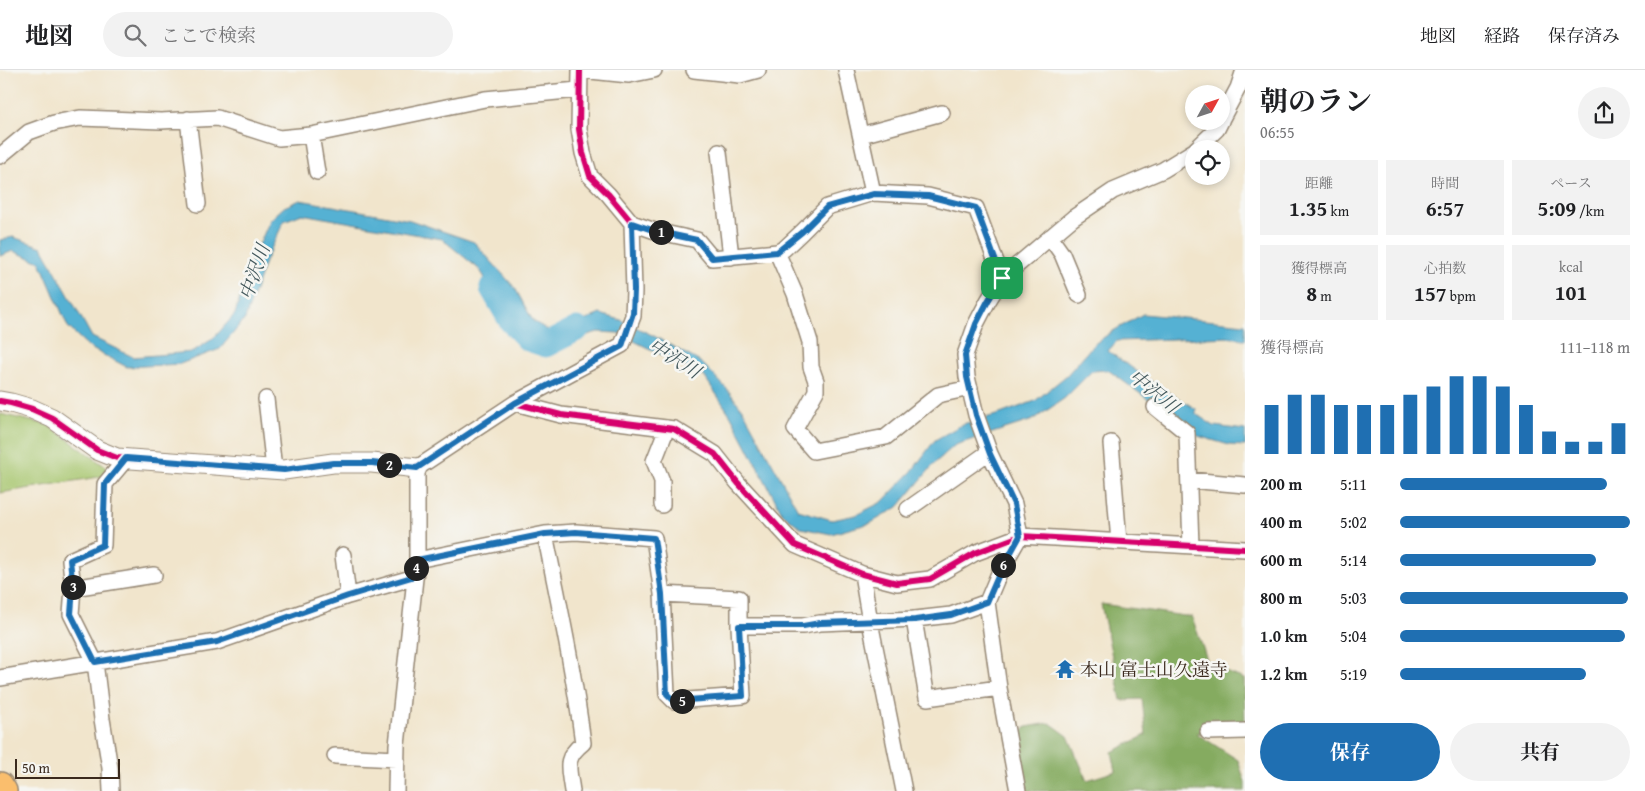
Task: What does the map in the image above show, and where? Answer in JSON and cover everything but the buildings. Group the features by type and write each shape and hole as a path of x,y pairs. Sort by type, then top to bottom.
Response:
{"highway":[{"path":"0,785 4,791"}],"street":[{"path":"654,70 629,74 580,70 578,90 582,153 590,176 632,223 655,231 697,240 712,258 777,252 802,232 827,207 874,194 928,196 976,208 1002,278"},
{"path":"694,70 740,75 758,70"},
{"path":"846,70 874,194"},
{"path":"1230,107 1241,89 1244,70"},
{"path":"0,156 29,132 54,123 80,118 161,120 217,118 279,138 311,135 485,99 578,90"},
{"path":"861,135 942,113"},
{"path":"188,119 198,204"},
{"path":"1205,140 1215,130"},
{"path":"311,135 317,172"},
{"path":"719,152 730,256"},
{"path":"1018,791 999,688 987,602 1000,572 1020,536 1014,504 987,447 976,415 965,355 976,324 1002,278 1073,218 1113,190 1163,170 1185,156"},
{"path":"0,402 32,409 52,418 97,450 117,458 284,470 333,463 372,463 417,468 515,403 622,346 633,313 632,223"},
{"path":"1050,237 1062,254 1079,295"},
{"path":"777,252 796,294 810,342 811,367 816,381 816,391 796,429 814,452 886,436 938,395 970,388"},
{"path":"266,399 274,469"},
{"path":"515,403 562,415 674,429 715,454 738,483 794,545 862,574 898,582 930,579 975,553 1020,536 1245,549"},
{"path":"1155,407 1187,433 1191,546"},
{"path":"662,505 662,482 654,461 668,428"},
{"path":"1111,443 1119,542"},
{"path":"908,509 987,447"},
{"path":"111,791 110,768 95,662 71,614 73,588 70,560 103,545 105,484 126,458"},
{"path":"396,791 397,759 417,560 417,468"},
{"path":"1189,480 1245,485"},
{"path":"417,560 545,534 576,532 654,538 662,594 667,694 674,701 743,696 739,626 740,598 662,594"},
{"path":"545,534 566,634 583,743 574,750 568,762 572,791"},
{"path":"343,556 348,596"},
{"path":"862,574 904,791"},
{"path":"73,588 154,575"},
{"path":"0,678 217,642 348,596 415,576"},
{"path":"739,626 803,626 820,623 914,620 951,615 987,602"},
{"path":"914,620 927,698 999,688"},
{"path":"1208,732 1245,731"},
{"path":"335,756 397,759"}],"green space":[{"path":"0,414 48,425 106,467 105,476 0,493"},
{"path":"1101,604 1192,617 1209,665 1244,679 1245,731 1196,733 1238,760 1245,782 1245,791 1021,791 1012,747 1026,727 1050,723 1068,736 1087,780 1116,771 1112,752 1146,735 1142,699 1121,700"}],"water":[{"path":"300,200 410,220 474,242 515,288 533,321 554,334 600,314 621,320 702,363 727,389 743,410 798,510 832,520 856,515 882,502 912,471 935,440 963,424 1000,414 1035,401 1067,375 1093,345 1143,314 1245,324 1245,340 1232,337 1117,341 1108,351 1155,384 1196,409 1196,414 1214,426 1245,430 1245,446 1229,445 1198,436 1108,370 1092,371 1065,398 1033,420 955,445 936,462 898,507 871,523 831,534 801,528 782,513 731,416 704,376 618,333 598,332 552,345 536,342 509,318 480,270 442,239 302,214 284,221 265,262 245,319 220,349 180,364 127,367 90,348 68,327 40,262 13,251 0,256 0,240 13,237 42,247 92,337 133,357 192,352 214,338 235,314 250,265 270,220 284,207"}],"waterway":[{"name":"中沢川","path":"492,288 511,321 528,339 546,345 577,329"}],"cycle path":[{"path":"0,401 32,409 52,418 97,450 117,458 284,470 333,463 372,463 417,468 515,403 622,345 633,316 632,223 590,176 583,153 579,129 580,70"},
{"path":"515,403 561,415 674,429 715,454 738,483 795,545 862,574 897,583 930,579 975,553 1020,536 1245,549"}],"place":[{"name":"本山 富士山久遠寺","path":"1065,669"}],"route":[{"path":"874,194 928,196 976,208 1002,278 976,324 965,355 967,377 976,415 990,454 1014,504 1020,536 1000,572 987,602 951,615 915,620 820,623 803,626 739,626 743,696 674,701 667,694 662,594 654,538 576,532 545,534 417,560 415,576 348,596 217,642 95,662 71,614 73,588 70,560 103,545 105,484 126,458 284,470 333,463 372,463 417,468 515,403 622,346 633,316 632,223 655,231 697,240 712,258 777,252 784,249 827,207 874,194"}]}
